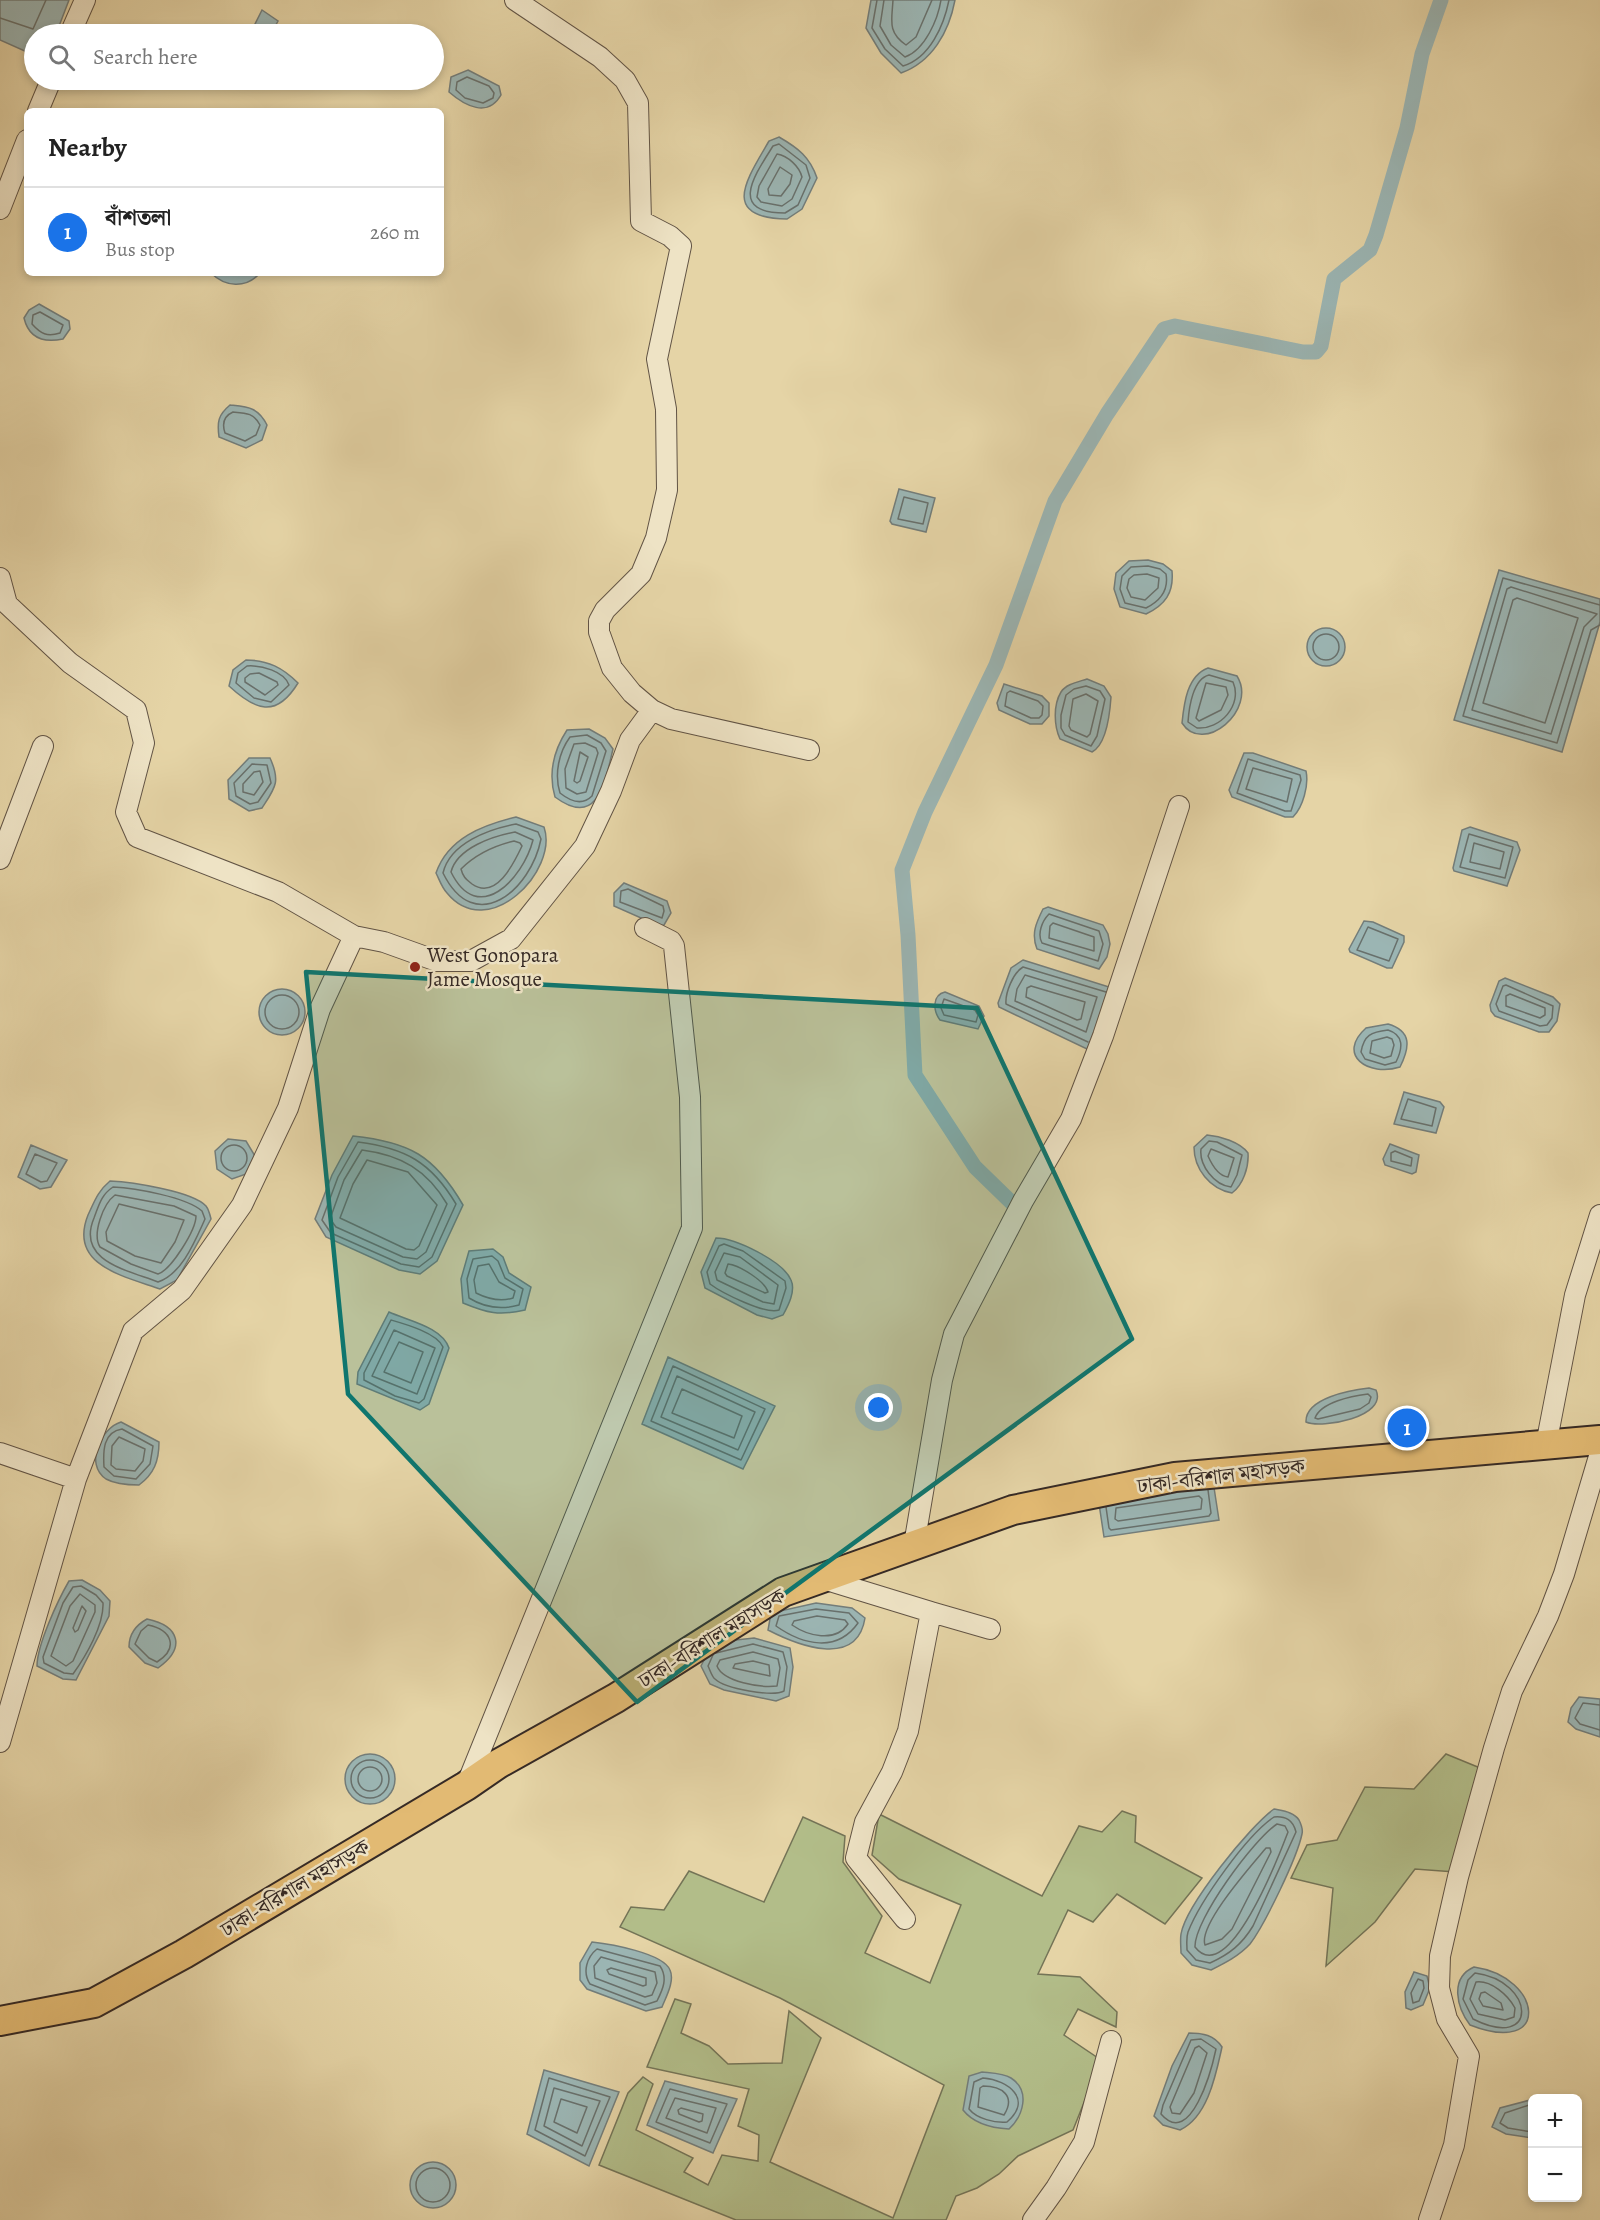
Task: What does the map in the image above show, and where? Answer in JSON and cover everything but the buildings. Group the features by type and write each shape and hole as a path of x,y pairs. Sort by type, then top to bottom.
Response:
{"highway":[{"name":"ঢাকা-বরিশাল মহাসড়ক","path":"0,2021 94,2003 184,1954 466,1786 498,1764 616,1698 783,1592 816,1580 1013,1510 1175,1477 1600,1440"}],"street":[{"path":"74,24 85,0"},
{"path":"515,0 600,57 625,80 638,103 641,221 670,236 681,246 657,358 666,409 667,490 656,538 641,574 605,610 599,621 599,632 612,668 632,693 652,710 671,719 810,750"},
{"path":"39,108 47,90"},
{"path":"0,209 24,148"},
{"path":"0,578 6,604 70,663 136,710 144,743 126,812 136,837 278,892 354,936 384,942 437,961 471,961 511,939 585,846 611,791 630,740 652,710"},
{"path":"0,859 43,746"},
{"path":"914,1545 942,1380 954,1334 1023,1201 1071,1119 1106,1026 1179,806"},
{"path":"466,1786 692,1228 690,1097 674,946 671,941 645,928"},
{"path":"0,1742 76,1479 133,1331 182,1290 242,1205 288,1108 320,1009 354,936"},
{"path":"1546,1445 1575,1295 1600,1215"},
{"path":"0,1453 76,1479"},
{"path":"1430,2220 1455,2145 1469,2056 1448,2019 1439,1988 1443,1944 1458,1877 1509,1700 1548,1616 1564,1574 1600,1453"},
{"path":"816,1580 821,1578 990,1629"},
{"path":"905,1919 856,1857 865,1822 892,1772 908,1731 931,1612"},
{"path":"1033,2220 1084,2142 1111,2041"}],"highlighted area":[{"path":"306,972 977,1008 1132,1339 637,1702 348,1394"}],"green space":[{"path":"1446,1754 1485,1770 1455,1872 1415,1869 1375,1922 1326,1966 1333,1888 1291,1878 1307,1845 1337,1840 1365,1787 1414,1789"},
{"path":"1122,1811 1136,1816 1135,1842 1202,1878 1165,1924 1117,1894 1093,1922 1068,1910 1038,1974 1080,1977 1117,2012 1116,2027 1078,2009 1064,2035 1101,2060 1073,2130 1018,2156 999,2174 977,2188 956,2196 946,2220 736,2220 599,2165 628,2093 643,2077 653,2084 636,2130 693,2158 684,2172 708,2185 722,2155 758,2161 759,2135 738,2126 749,2089 647,2067 675,1999 691,2004 681,2033 709,2046 728,2064 782,2063 789,2011 821,2038 770,2162 893,2218 944,2085 780,1998 620,1927 631,1907 664,1910 689,1871 764,1902 803,1817 845,1836 843,1862 882,1916 865,1953 930,1983 961,1905 899,1879 872,1855 879,1814 1042,1896 1079,1826 1102,1832"}],"water":[{"path":"0,0 69,0 60,24 24,24 24,51 0,40"},
{"path":"871,0 955,0 943,34 930,54 912,68 901,73 881,53 866,28"},
{"path":"262,10 278,21 276,24 255,24"},
{"path":"468,70 499,86 501,95 496,102 483,108 476,107 462,102 449,92 451,77"},
{"path":"779,137 802,154 811,164 817,178 802,209 787,219 766,217 752,212 746,204 744,194 753,169 769,141"},
{"path":"215,276 256,276 242,284 229,283"},
{"path":"39,304 69,321 70,329 63,339 44,340 30,331 24,318 29,310"},
{"path":"230,405 247,407 256,411 264,419 267,425 262,440 246,448 219,437 219,419"},
{"path":"899,489 935,498 926,532 892,524 890,521"},
{"path":"1148,560 1163,564 1172,571 1170,592 1158,607 1146,614 1120,607 1114,589 1116,573 1129,561"},
{"path":"1499,570 1600,599 1600,622 1562,752 1454,720"},
{"path":"1326,628 1340,633 1345,647 1340,661 1326,666 1312,661 1307,647 1312,633"},
{"path":"246,660 261,661 275,666 298,683 282,702 265,707 256,705 229,686 233,670"},
{"path":"1208,668 1237,676 1242,689 1240,702 1234,715 1214,732 1202,734 1191,732 1182,723 1191,684 1195,677"},
{"path":"1087,679 1104,686 1111,697 1109,719 1104,735 1092,752 1060,739 1056,722 1058,697 1063,689"},
{"path":"1004,684 1042,696 1049,703 1049,716 1042,724 1030,724 999,710 997,703"},
{"path":"589,729 605,738 613,749 607,775 597,797 590,805 581,808 555,797 552,771 556,754 567,730"},
{"path":"1244,753 1253,753 1306,771 1307,783 1304,796 1300,808 1293,817 1285,817 1232,797 1229,790"},
{"path":"249,758 270,758 276,779 273,790 262,808 249,811 229,799 228,780"},
{"path":"516,817 544,827 546,845 541,863 531,880 516,895 500,906 482,910 464,906 447,893 436,873 442,861 458,842 468,835 491,824"},
{"path":"1470,827 1517,842 1520,850 1507,886 1454,871 1462,830"},
{"path":"624,883 667,901 671,913 664,925 659,926 614,906 614,893"},
{"path":"1048,907 1103,925 1110,944 1107,957 1099,969 1037,949 1034,938 1035,929 1043,909"},
{"path":"1364,921 1373,922 1404,936 1404,942 1392,968 1350,952 1349,949"},
{"path":"1023,960 1109,987 1093,1049 1087,1049 999,1007 998,1003 1011,968"},
{"path":"1505,978 1553,997 1560,1004 1557,1021 1549,1032 1539,1032 1495,1016 1490,1005 1499,981"},
{"path":"282,989 298,996 305,1012 298,1028 282,1035 266,1028 259,1012 266,996"},
{"path":"945,992 979,1006 984,1016 978,1029 940,1020 935,1004 938,996"},
{"path":"1388,1024 1401,1031 1407,1041 1406,1053 1400,1067 1377,1069 1367,1066 1355,1055 1354,1047 1358,1038 1366,1028"},
{"path":"1404,1092 1440,1102 1444,1107 1436,1133 1394,1124"},
{"path":"1207,1135 1229,1140 1248,1153 1244,1175 1232,1193 1210,1182 1200,1170 1194,1147"},
{"path":"353,1136 390,1142 418,1154 441,1174 463,1205 437,1261 420,1274 399,1270 326,1237 315,1219 332,1175"},
{"path":"228,1139 246,1141 255,1156 249,1173 232,1179 217,1169 215,1151"},
{"path":"1390,1144 1419,1155 1416,1172 1412,1174 1385,1165 1383,1159"},
{"path":"31,1145 67,1160 51,1187 40,1189 18,1177"},
{"path":"110,1181 146,1185 175,1192 206,1206 211,1219 177,1280 160,1289 116,1273 92,1257 86,1246 84,1232 88,1215 102,1188"},
{"path":"716,1238 735,1242 758,1252 779,1265 786,1273 793,1289 783,1315 772,1319 757,1315 705,1288 701,1272"},
{"path":"493,1249 503,1257 509,1273 531,1287 525,1310 493,1313 463,1303 461,1279 469,1251"},
{"path":"389,1312 432,1330 445,1341 449,1348 429,1404 420,1410 357,1384 358,1372"},
{"path":"668,1357 775,1406 743,1469 642,1424"},
{"path":"1369,1388 1376,1390 1377,1399 1372,1407 1363,1414 1352,1419 1325,1424 1306,1422 1313,1407 1321,1401 1341,1393"},
{"path":"121,1422 159,1442 155,1466 139,1485 106,1479 96,1465 98,1447 102,1439 107,1431"},
{"path":"1213,1481 1219,1520 1104,1537 1098,1497"},
{"path":"82,1580 100,1590 110,1601 109,1616 76,1680 63,1679 37,1666 38,1657 49,1623 69,1581"},
{"path":"816,1603 852,1608 865,1618 860,1634 851,1644 824,1649 794,1642 768,1630 771,1613"},
{"path":"147,1619 167,1627 175,1639 176,1646 173,1653 158,1668 145,1663 129,1647 134,1630"},
{"path":"754,1638 790,1648 793,1667 789,1696 776,1701 724,1690 710,1684 701,1666 710,1648 736,1640"},
{"path":"1579,1697 1600,1699 1600,1737 1576,1729 1568,1722 1571,1708"},
{"path":"365,1754 375,1754 388,1761 395,1774 395,1784 388,1797 375,1804 365,1804 356,1800 349,1793 345,1784 345,1774 349,1765 356,1758"},
{"path":"1274,1809 1297,1817 1302,1832 1294,1858 1272,1907 1250,1944 1237,1956 1211,1970 1192,1965 1181,1953 1181,1934 1185,1921 1206,1886 1235,1848"},
{"path":"592,1942 635,1950 665,1964 670,1970 671,1979 662,2007 646,2011 587,1989 580,1980 580,1963"},
{"path":"1474,1967 1497,1974 1514,1985 1525,1998 1529,2012 1525,2023 1515,2031 1497,2032 1470,2025 1465,2018 1459,2002 1458,1986 1466,1972"},
{"path":"1414,1972 1427,1976 1430,1988 1423,2005 1411,2010 1406,2008 1405,1992"},
{"path":"1189,2033 1208,2035 1222,2047 1204,2105 1190,2124 1180,2130 1163,2125 1154,2116 1172,2066"},
{"path":"544,2070 619,2092 589,2166 527,2134"},
{"path":"982,2072 1008,2076 1017,2083 1021,2090 1023,2104 1021,2111 1009,2129 983,2124 972,2119 963,2110 969,2076"},
{"path":"665,2081 737,2099 713,2153 647,2125"},
{"path":"1528,2101 1528,2137 1506,2134 1492,2127 1500,2108"},
{"path":"433,2162 449,2169 456,2185 449,2201 433,2208 417,2201 410,2185 417,2169"}],"waterway":[{"path":"1012,1203 975,1167 915,1075 908,935 902,870 925,812 996,665 1055,501 1107,414 1164,329 1175,326 1303,352 1316,352 1321,346 1334,279 1370,250 1376,235 1407,128 1422,54 1441,0"}],"place":[{"name":"West Gonopara Jame Mosque","path":"415,967"},
{"name":"বাঁশতলা","path":"1407,1428"}]}
